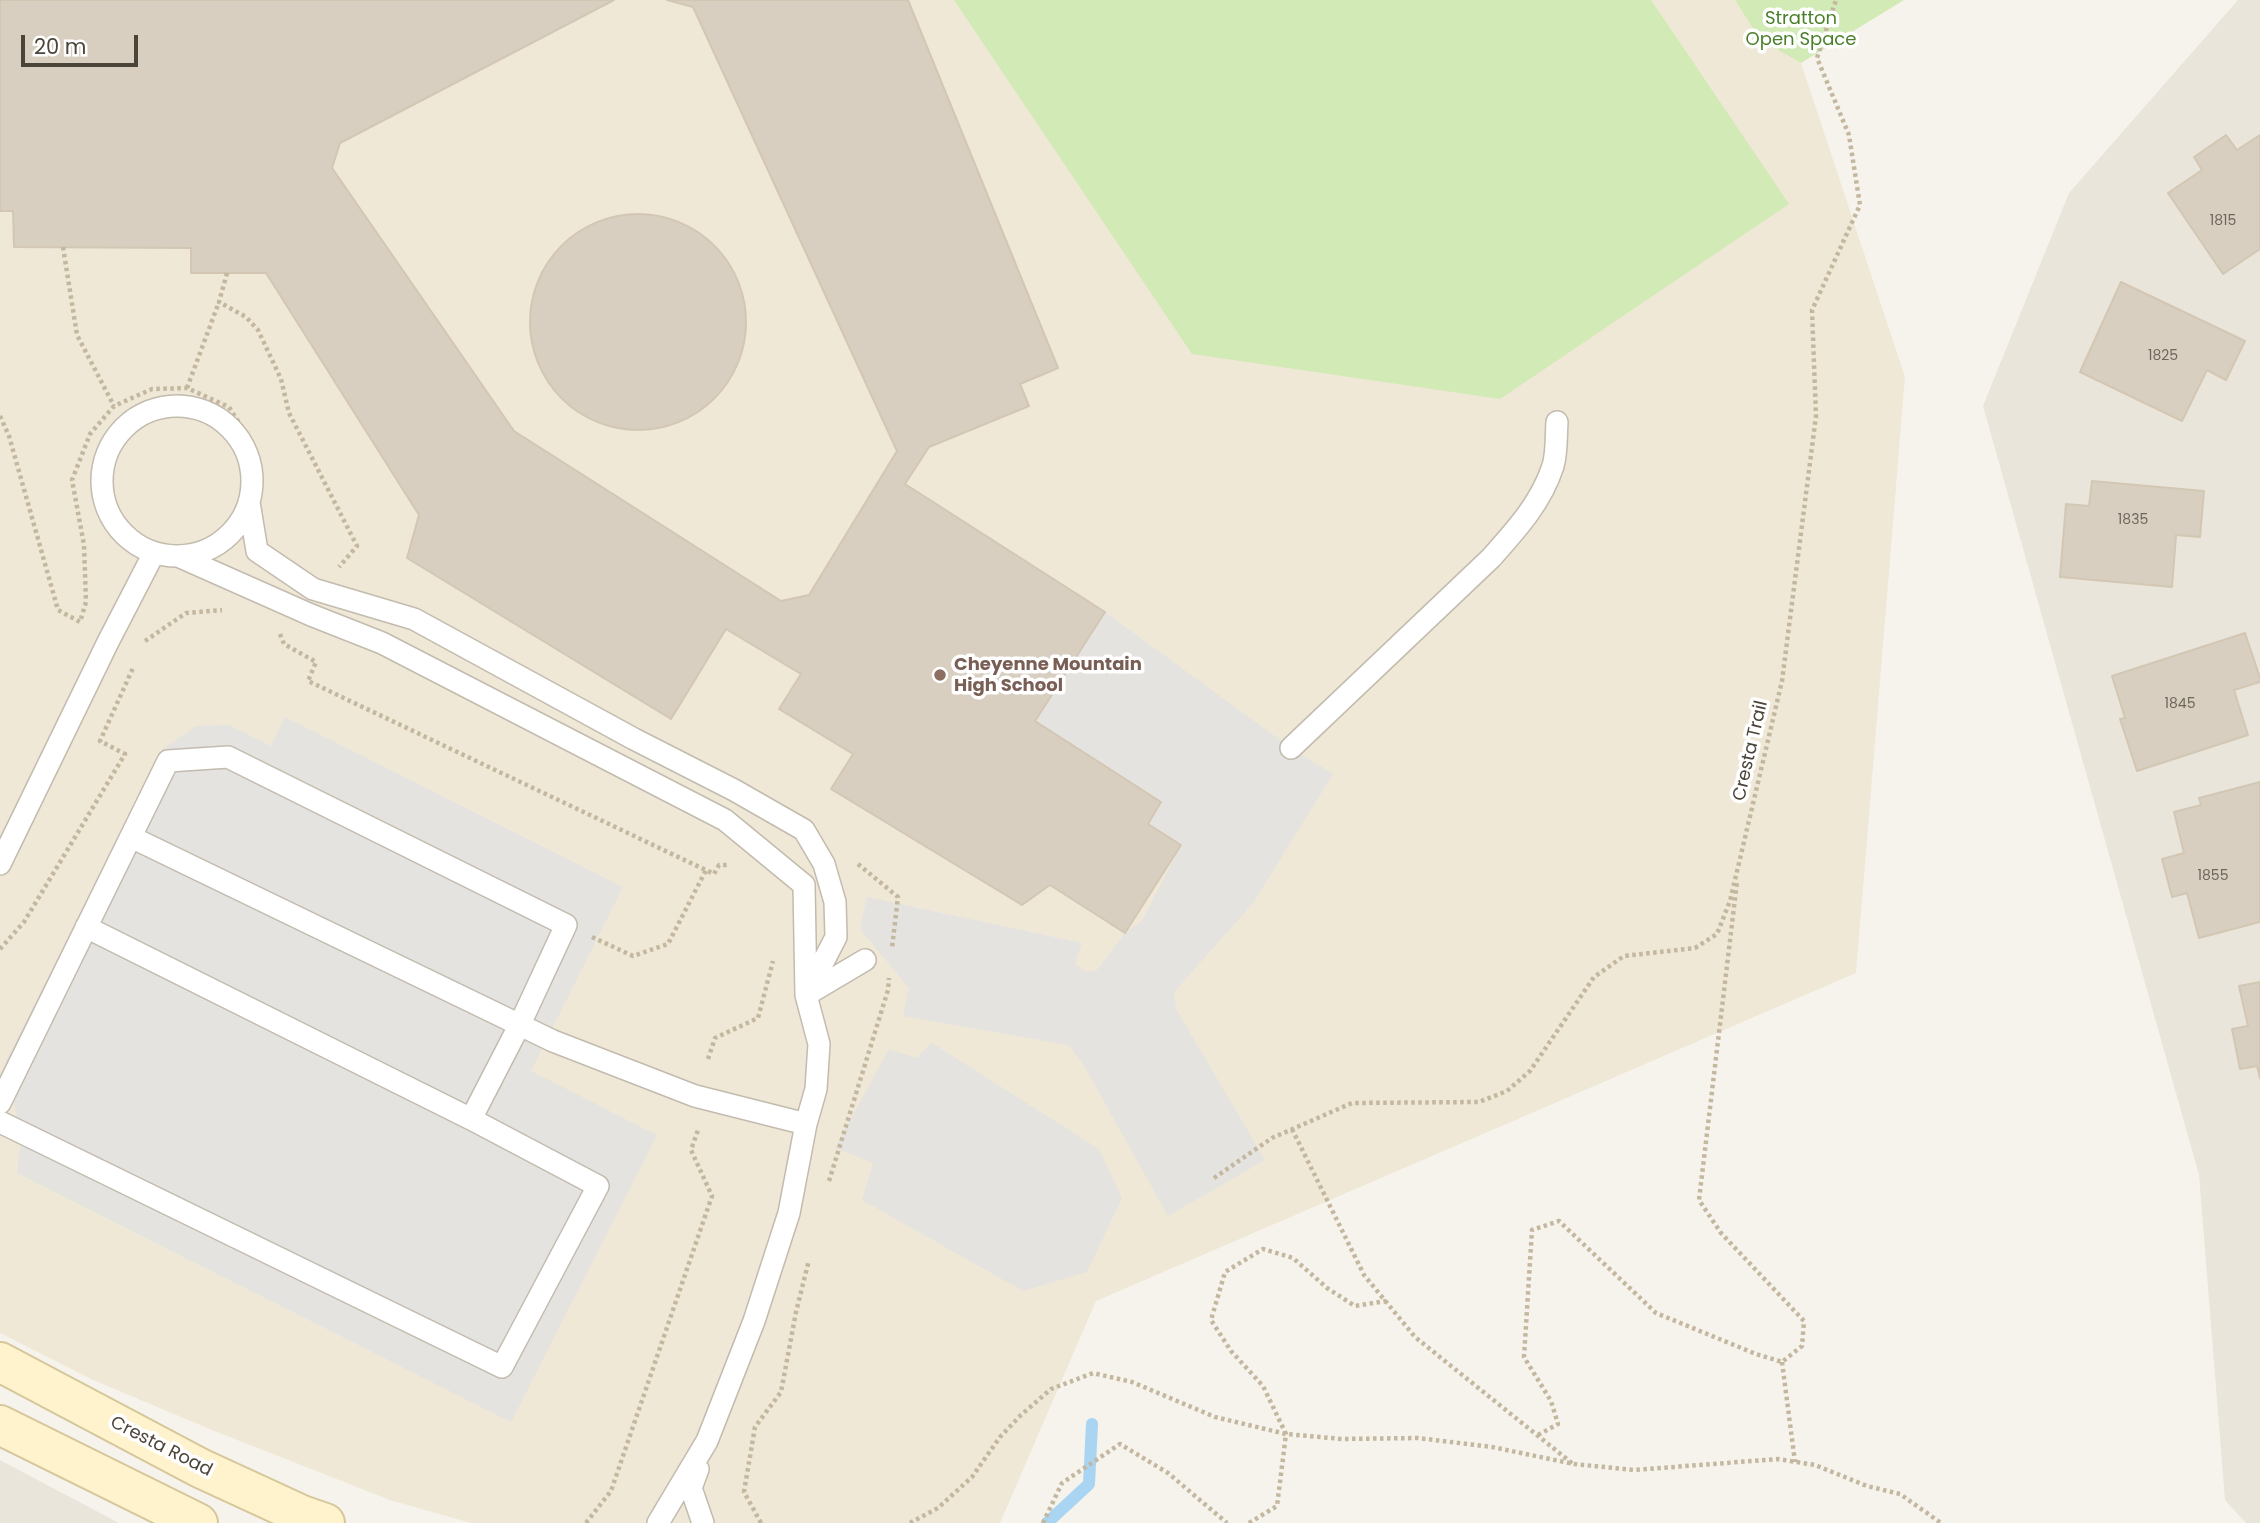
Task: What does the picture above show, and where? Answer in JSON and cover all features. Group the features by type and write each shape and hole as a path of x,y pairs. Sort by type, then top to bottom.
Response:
{"main road":[{"name":"Cresta Road","path":"0,1362 200,1468 325,1523"},
{"path":"0,1424 198,1523"}],"lane":[{"path":"703,1523 691,1488 754,1321 789,1213 806,1124 816,1089 820,1044 806,995 804,885 725,820 382,643 178,556 154,553 131,541 113,522 103,498 102,486 102,473 109,448 124,426 146,412 171,406 197,408 218,418 236,434 248,455 252,478 249,502 257,551 313,589 414,619 804,830 824,864 835,902 836,937 806,995"},
{"path":"1291,748 1491,558 1521,526 1540,496 1554,464 1557,422"},
{"path":"178,556 201,552 222,540 239,523 249,502"},
{"path":"0,864 154,553"},
{"path":"0,1103 168,761 228,757 566,925 520,1024 471,1119"},
{"path":"131,837 553,1041 695,1096 806,1124"},
{"path":"0,1122 502,1367 598,1186 471,1119 86,927"},
{"path":"806,995 865,960"},
{"path":"658,1523 707,1441"}],"path":[{"name":"Cresta Trail","path":"1214,1178 1272,1138 1352,1103 1479,1102 1507,1091 1530,1071 1594,977 1624,956 1695,948 1717,934 1730,901 1782,681 1816,416 1812,310 1860,205 1849,135 1817,58 1836,0"},
{"path":"63,247 77,335 114,405"},
{"path":"187,388 227,273"},
{"path":"219,302 246,317 258,330 281,379 289,413 357,547 330,577"},
{"path":"0,416 9,436 58,610 80,622 86,602 84,556 72,480 90,434 114,405 152,389 187,388 229,407 253,445 264,484"},
{"path":"142,648 145,641 186,613 234,608"},
{"path":"276,623 284,644 316,662 308,681 714,874 719,865 740,864"},
{"path":"0,949 24,922 125,754 100,741 136,660"},
{"path":"1740,857 1699,1200 1721,1233 1804,1321 1802,1346 1782,1362"},
{"path":"856,863 898,897 891,957"},
{"path":"566,925 633,956 668,944 706,870"},
{"path":"708,1059 715,1038 758,1018 774,958"},
{"path":"827,1190 888,990 890,968"},
{"path":"1292,1129 1364,1275 1415,1337 1574,1464"},
{"path":"586,1523 611,1491 712,1196 691,1150 698,1130"},
{"path":"1538,1435 1558,1424 1551,1401 1524,1357 1532,1230 1559,1221 1656,1313 1782,1362"},
{"path":"1250,1523 1277,1506 1286,1434 1264,1386 1231,1350 1211,1320 1225,1272 1263,1249 1293,1258 1327,1288 1355,1306 1385,1301"},
{"path":"761,1523 744,1492 755,1427 781,1392 796,1312 810,1258"},
{"path":"1782,1362 1795,1462"},
{"path":"910,1523 938,1508 972,1477 1000,1437 1020,1415 1051,1390 1093,1373 1132,1382 1215,1417 1286,1434 1342,1439 1418,1437 1492,1447 1574,1464 1634,1470 1779,1459 1815,1465 1867,1486 1899,1494 1941,1523"},
{"path":"1044,1523 1062,1483 1120,1444 1168,1473 1227,1523"}],"shaded area":[{"name":"Cheyenne Mountain High School","path":"0,0 1735,0 1760,40 1801,63 1905,377 1856,973 1096,1301 1000,1523 471,1523 390,1500 217,1432 93,1380 0,1333"},
{"path":"2238,0 2260,0 2260,1523 2246,1523 2225,1500 2199,1175 1983,406 2069,193"},
{"path":"1105,612 1291,748 1333,774 1253,903 1174,992 1176,1009 1265,1160 1168,1216 1082,1062 1068,1045 903,1016 909,988 860,929 867,897 1082,943 1075,963 1085,972 1097,970 1125,933 1142,921 1181,845 1148,824 1161,802 1035,721"},
{"path":"285,717 623,887 531,1071 657,1135 511,1422 17,1173 21,1139 6,1061 162,750 196,726 229,725 271,746"},
{"path":"932,1043 1099,1149 1122,1198 1087,1272 1023,1291 862,1200 873,1163 835,1148 889,1049 916,1058"},
{"path":"0,1460 119,1523 0,1523"}],"green space":[{"path":"954,0 1651,0 1789,204 1500,399 1192,354"},
{"name":"Stratton Open Space","path":"1735,0 1904,0 1801,63 1760,40"}],"building":[{"path":"0,0 614,0 340,143 332,168 514,431 781,601 809,595 897,451 693,7 667,0 908,0 1058,368 1020,384 1029,406 929,447 905,484 1105,612 1035,721 1161,802 1148,824 1181,845 1125,933 1050,885 1022,905 831,789 853,754 779,709 801,674 726,629 671,719 407,558 419,515 266,273 191,273 191,248 14,247 13,211 0,211"},
{"path":"2226,135 2237,150 2260,135 2260,249 2223,274 2168,193 2202,170 2194,157"},
{"path":"638,214 679,222 698,232 714,246 728,262 738,281 746,322 738,363 728,382 714,398 698,412 679,422 638,430 597,422 578,412 562,398 548,382 538,363 530,322 538,281 548,262 562,246 578,232 597,222"},
{"path":"2121,282 2245,341 2226,380 2207,370 2182,421 2080,372"},
{"path":"2092,481 2204,491 2200,537 2176,535 2172,587 2060,577 2066,504 2089,506"},
{"path":"2245,633 2260,678 2260,682 2234,690 2248,735 2137,771 2120,719 2125,718 2112,676"},
{"path":"2260,782 2260,922 2199,938 2187,893 2172,897 2162,859 2184,853 2174,812 2201,805 2199,798"},
{"path":"2260,982 2260,1078 2257,1066 2240,1069 2232,1029 2248,1026 2239,986"}],"waterway":[{"path":"1047,1523 1089,1484 1092,1424"}],"place":[{"name":"Cheyenne Mountain High School","path":"940,675"}]}
